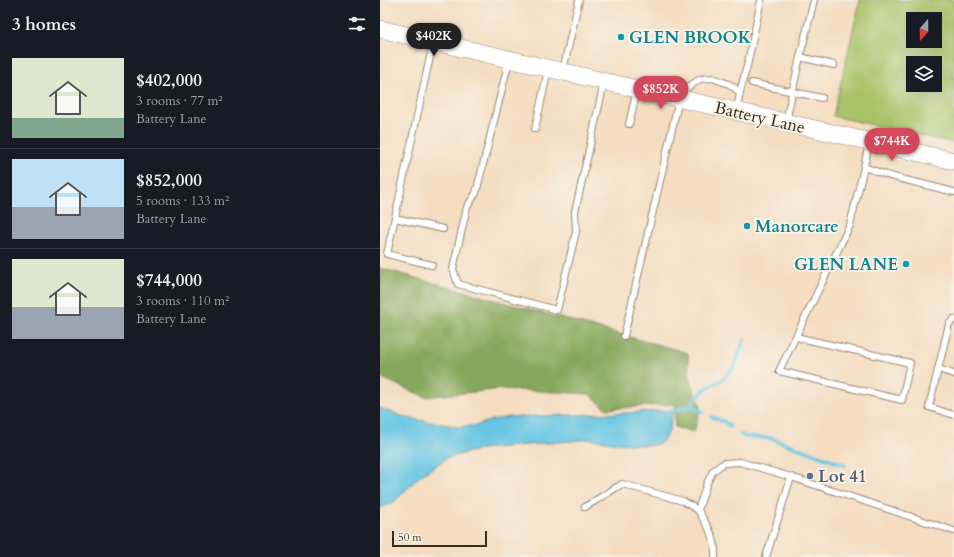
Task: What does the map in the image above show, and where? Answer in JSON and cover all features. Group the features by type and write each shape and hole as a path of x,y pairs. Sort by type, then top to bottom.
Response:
{"street":[{"name":"Battery Lane","path":"380,29 604,82 954,161"}],"lane":[{"path":"535,129 579,0"},
{"path":"737,112 740,92 761,0"},
{"path":"786,122 814,0"},
{"path":"432,265 387,254 433,42"},
{"path":"800,57 834,65"},
{"path":"509,59 476,193 467,207 453,269 458,284 558,310 576,232 575,212 604,82"},
{"path":"624,336 679,99 687,88 700,79 712,78 730,84 740,92"},
{"path":"752,82 822,98"},
{"path":"629,124 637,89"},
{"path":"796,336 910,363 902,400 779,370 850,225 869,142"},
{"path":"864,167 890,176 954,192"},
{"path":"395,218 443,229"},
{"path":"954,319 949,324 929,407 954,415"},
{"path":"938,369 954,374"},
{"path":"698,510 707,483 713,471 724,463 740,462 954,531"},
{"path":"766,557 790,477"},
{"path":"585,507 622,484 683,501 698,510 712,532 716,548 715,557"}],"green space":[{"path":"860,0 954,0 954,143 833,116"},
{"path":"380,268 688,353 689,373 695,394 701,406 694,432 675,427 674,404 607,409 589,394 503,389 425,397 382,378 380,376"}],"water":[{"path":"380,407 407,418 459,427 478,425 492,420 510,417 673,410 669,432 662,442 654,445 618,443 592,439 481,449 447,458 420,476 393,503 380,508"}],"waterway":[{"path":"673,410 690,406 704,390 723,379 733,368 744,340"},
{"path":"690,406 703,412"},
{"path":"712,417 725,422 730,427"},
{"path":"741,435 746,437 770,438 845,465"}],"place":[{"name":"GLEN BROOK","path":"621,37"},
{"name":"Manorcare","path":"747,226"},
{"name":"GLEN LANE","path":"906,264"},
{"name":"Lot 41","path":"810,476"}]}
